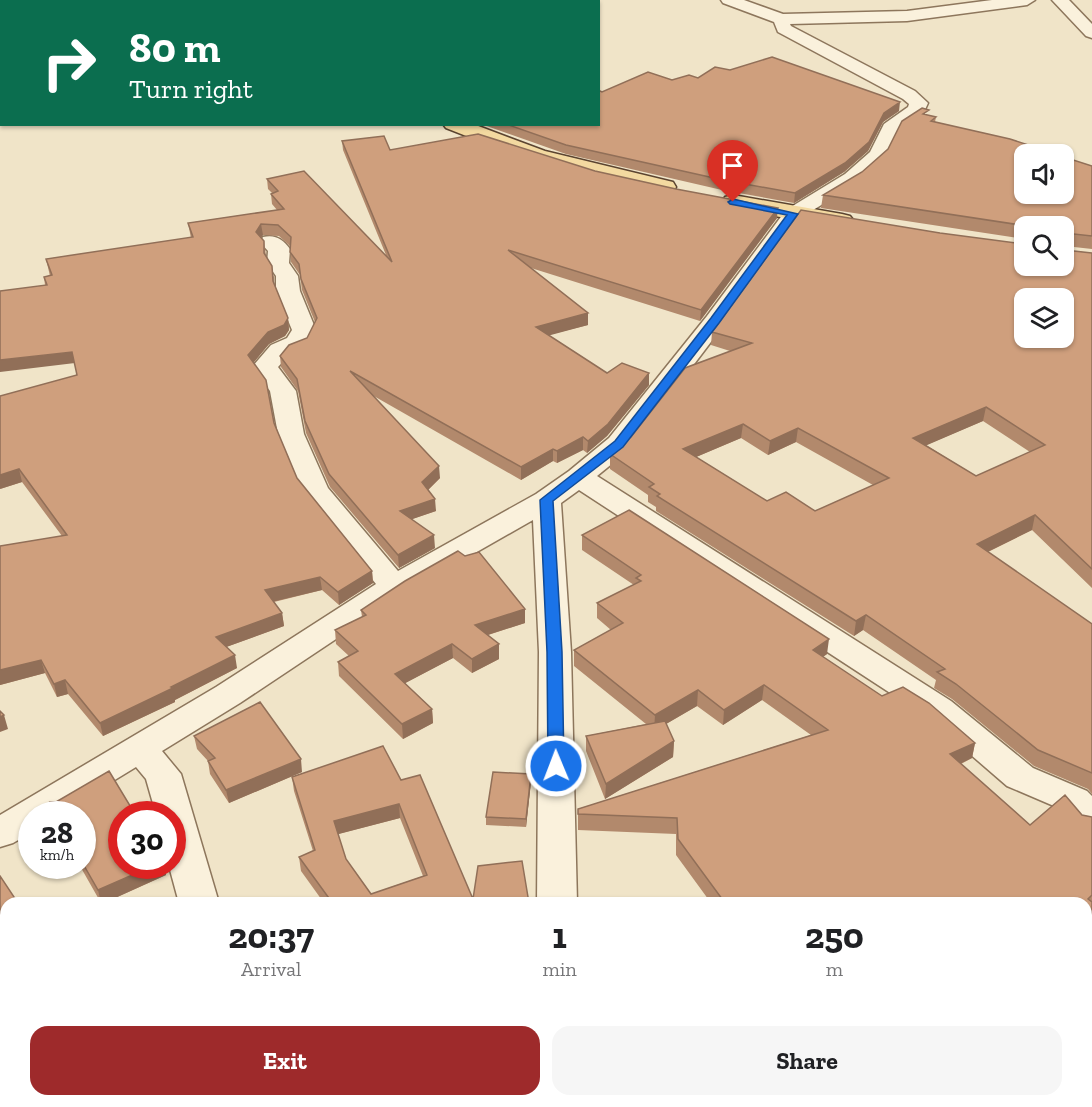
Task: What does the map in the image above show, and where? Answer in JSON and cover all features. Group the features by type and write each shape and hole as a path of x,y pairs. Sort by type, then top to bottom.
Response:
{"main road":[{"path":"458,126 538,156 683,192"},
{"path":"716,198 793,214 863,224"}],"street":[{"path":"729,0 781,19 907,16 1027,0"},
{"path":"1060,0 1092,33"},
{"path":"0,833 228,695 394,586 546,500 579,477 619,444 715,321 793,214 852,178 878,155 891,128 916,110 919,103 909,95 784,29 781,19"},
{"path":"271,242 279,249 278,263 286,276 288,291 304,330 297,343 280,350 265,368 283,391 291,434 315,490 394,586"},
{"path":"579,477 939,709 1020,777 1074,800 1092,819"},
{"path":"546,500 555,652 557,897"},
{"path":"139,749 163,774 197,897"}],"building":[{"path":"772,57 900,102 884,113 869,142 845,163 795,193 723,180 566,145 512,126 600,126 600,91 648,72 672,80 689,75 698,78 715,67 730,70"},
{"path":"922,108 929,110 923,114 936,117 931,121 1025,144 1014,144 1014,204 1074,204 1074,160 1092,166 1092,236 1074,234 1074,216 1014,216 1014,224 823,195 862,172 888,149 902,121"},
{"path":"478,134 595,171 778,208 701,310 508,250 588,313 536,327 607,373 622,363 649,373 608,424 588,441 583,437 557,451 553,449 521,467 350,371 439,466 422,482 435,499 400,511 434,535 398,555 329,474 305,421 297,379 280,356 289,345 307,338 317,318 301,279 299,264 290,252 291,237 278,225 261,224 256,232 264,241 264,253 272,266 273,281 288,318 284,325 268,332 248,355 266,380 274,423 297,478 372,571 338,592 320,577 265,590 282,613 216,637 235,655 100,723 65,680 54,684 41,660 0,670 0,546 67,535 19,469 0,475 0,396 77,375 72,352 0,360 0,291 47,285 44,277 52,275 46,259 193,237 188,223 284,209 271,194 278,191 267,179 304,171 392,262 342,141 384,136 390,150"},
{"path":"801,210 1014,243 1014,276 1074,276 1074,251 1092,253 1092,569 1035,515 977,544 1092,624 1092,773 1038,750 956,684 937,672 945,669 866,615 856,621 657,496 660,494 649,487 654,484 610,454 631,437 685,368 752,343 712,332","holes":["986,407 1045,445 976,476 913,438","743,424 770,441 798,428 889,478 815,511 786,492 767,501 683,449"]},
{"path":"629,510 829,639 813,650 882,696 903,687 929,703 975,743 950,754 1030,825 1065,795 1082,815 1092,817 1092,895 1090,897 721,897 678,839 677,818 578,814 578,809 828,730 764,685 724,710 698,690 655,715 574,650 623,623 597,603 641,581 636,578 641,575 582,535"},
{"path":"458,551 465,556 479,552 525,609 475,625 499,644 472,659 452,644 395,674 432,709 402,724 338,662 358,651 335,630 366,615 361,610 405,581"},
{"path":"260,702 301,759 226,790 208,761 215,758 194,736"},
{"path":"665,721 674,741 606,784 586,736"},
{"path":"383,746 401,780 420,775 472,897 328,897 299,857 315,850 292,777","holes":["399,804 427,875 371,894 346,859 334,821"]},
{"path":"109,771 127,801 108,801 108,879 123,879 98,890 92,879 96,879 96,801 58,801"},
{"path":"493,772 531,774 526,819 486,817"},
{"path":"522,861 528,897 473,897 478,866"},
{"path":"0,876 14,897 0,897"}],"route":[{"path":"556,766 555,652 546,500 579,477 619,444 715,321 793,214 733,202"}]}
